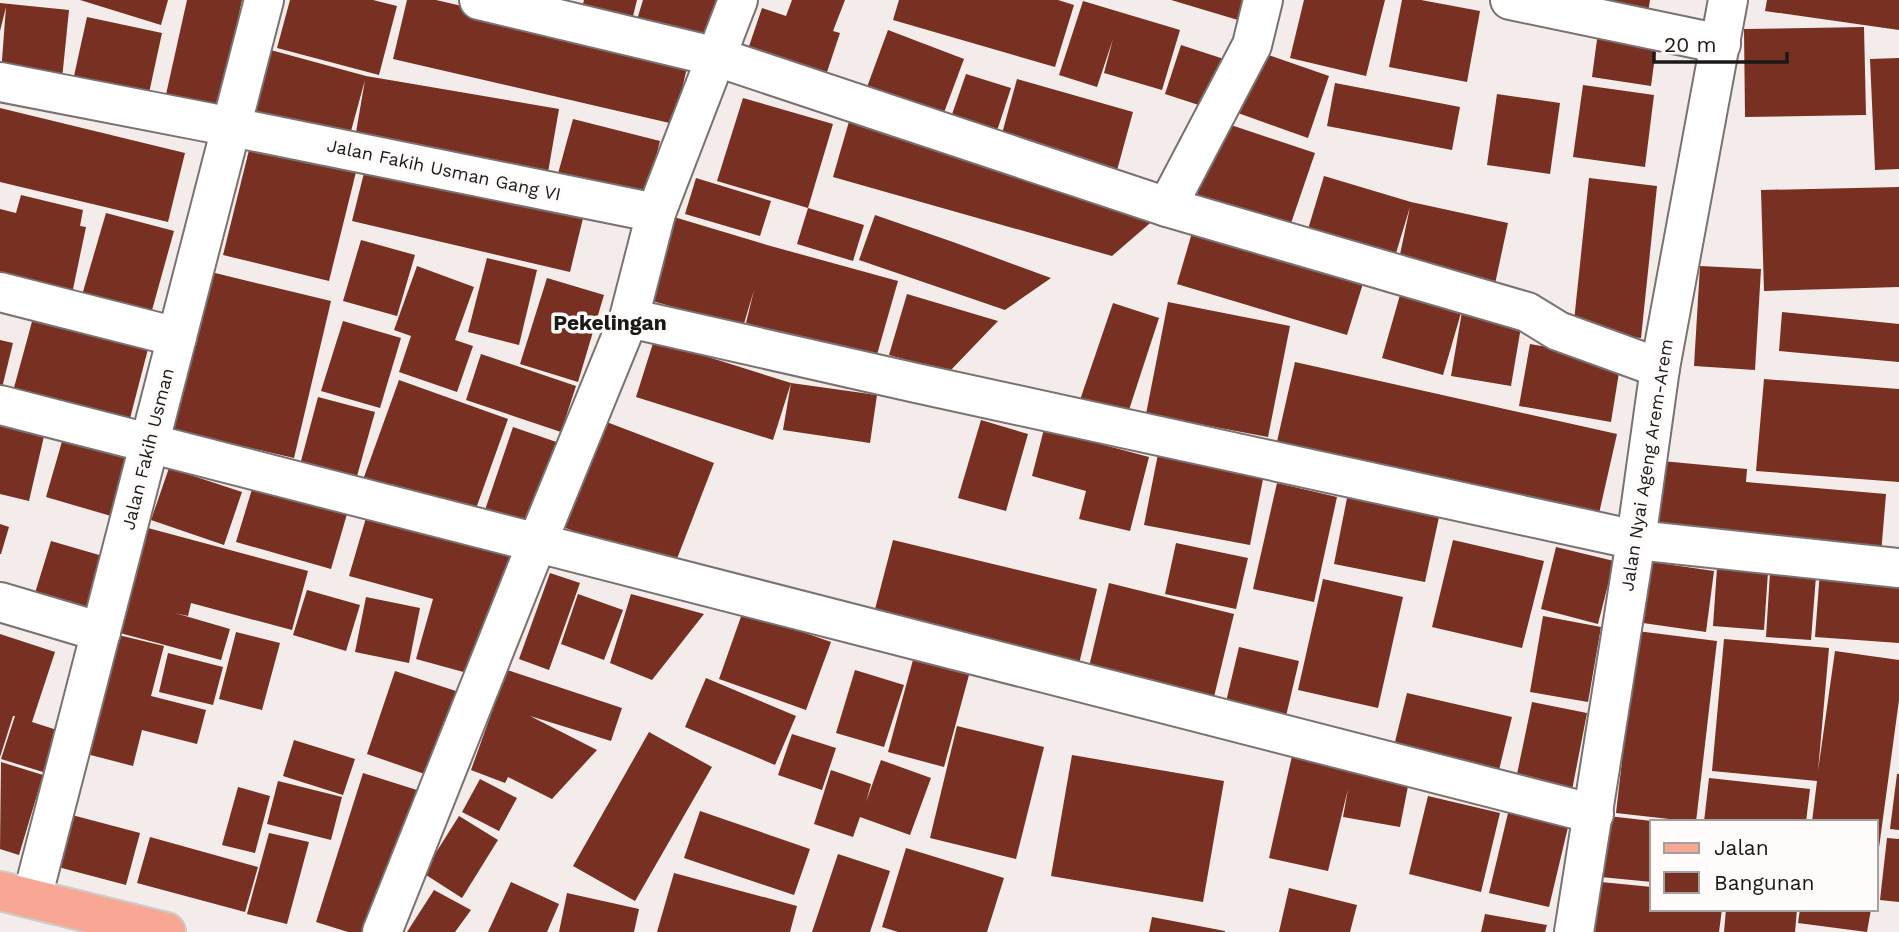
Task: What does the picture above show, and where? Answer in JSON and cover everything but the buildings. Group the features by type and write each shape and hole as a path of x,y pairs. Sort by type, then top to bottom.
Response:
{"main road":[{"path":"16,895 166,932"}],"street":[{"name":"Jalan Fakih Usman","path":"16,895 101,632 264,0"},
{"path":"479,0 717,57 1167,207 1527,312 1558,331 1660,368"},
{"path":"382,932 629,318 656,213 738,0"},
{"path":"1167,207 1252,45 1263,0"},
{"path":"1510,0 1721,44"},
{"name":"Jalan Nyai Ageng Arem-Arem","path":"1574,932 1636,540 1660,368 1728,0"},
{"name":"Jalan Fakih Usman Gang VI","path":"0,82 656,213"},
{"path":"0,292 177,337"},
{"path":"629,318 1636,540 1899,568"},
{"path":"0,405 1594,814"},
{"path":"0,602 101,632"}],"district":[{"name":"Pekelingan","path":"610,323"}]}
